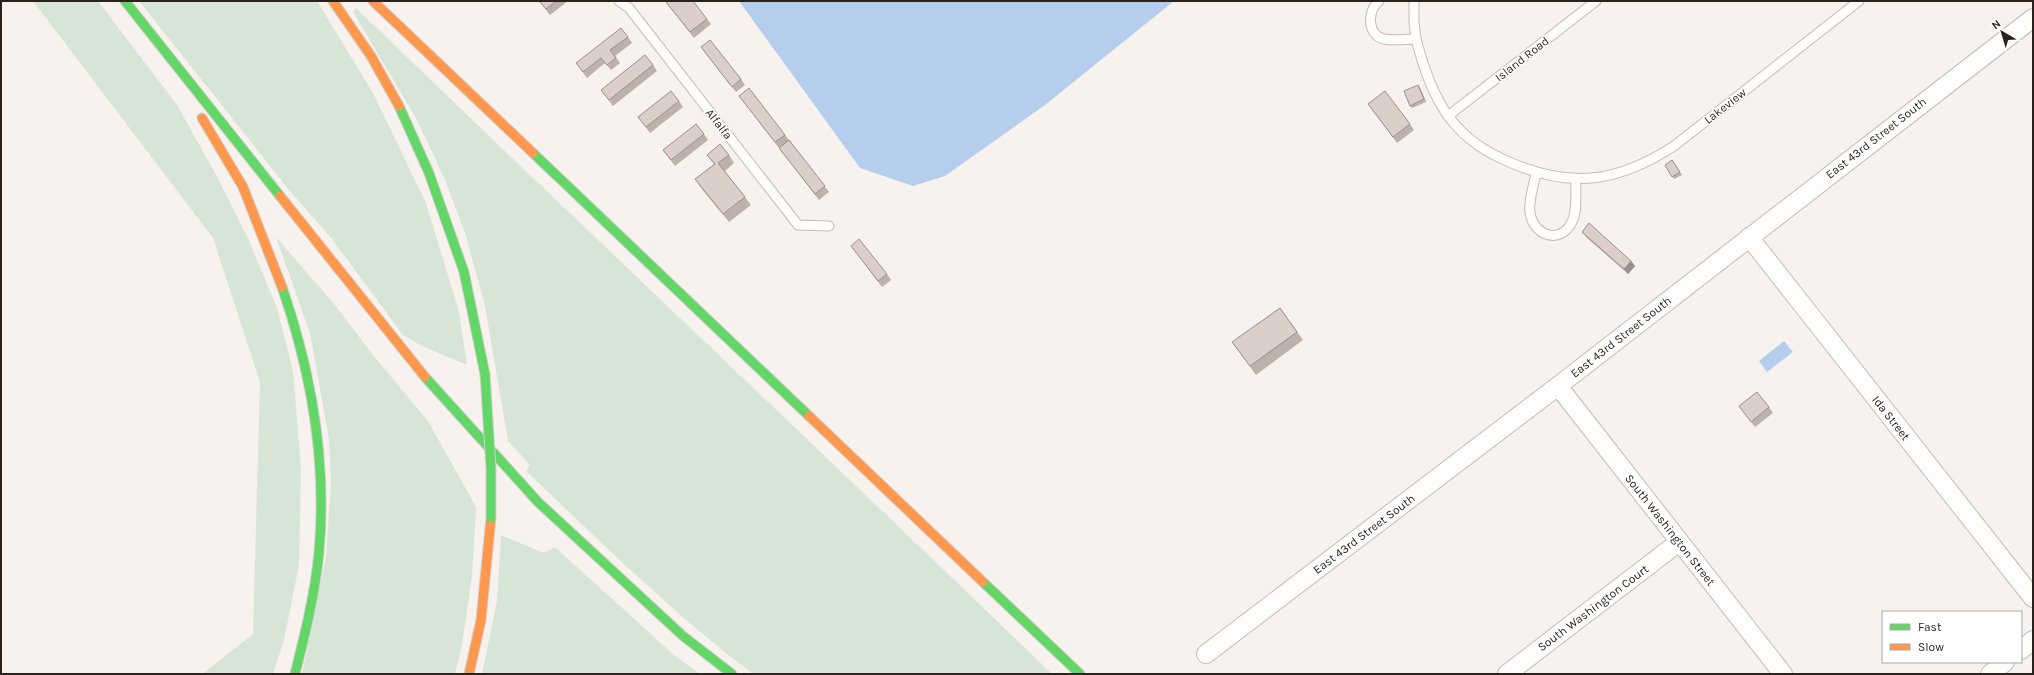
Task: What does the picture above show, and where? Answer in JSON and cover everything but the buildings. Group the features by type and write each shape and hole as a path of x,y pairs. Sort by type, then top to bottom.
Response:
{"highway":[{"path":"125,1 411,362 460,418 538,502 622,582 683,636 732,674"},
{"path":"333,1 360,37 396,100 423,155 445,215 466,284 485,374 491,468 490,518 481,620 469,674"},
{"path":"373,1 1080,674"},
{"path":"148,31 188,96"},
{"path":"197,109 240,181 273,259 294,322 311,390 320,464 320,535 310,619 295,674"}],"street":[{"name":"East 43rd Street South","path":"1206,654 1558,386 2033,18"},
{"name":"Ida Street","path":"1750,237 2033,598"},
{"name":"South Washington Street","path":"1558,386 1783,674"},
{"name":"South Washington Court","path":"1507,674 1680,542"},
{"path":"2022,649 2033,640"},
{"path":"1990,674 2004,663"}],"lane":[{"name":"Alfalfa","path":"619,1 629,8 798,225 829,226"},
{"path":"1379,1 1371,9 1369,18 1377,36 1384,39 1416,39"},
{"name":"Lakeview","path":"1414,1 1416,39 1422,63 1432,88 1448,116 1469,140 1494,156 1536,173 1576,179 1610,176 1654,159 1674,146 1859,1"},
{"name":"Island Road","path":"1448,116 1596,1"},
{"path":"1536,173 1530,212 1533,222 1538,230 1546,235 1558,235 1572,223 1575,212 1576,179"}],"green space":[{"path":"33,1 98,1 177,105 215,173 247,236 277,308 293,371 301,468 299,565 284,640 273,674 202,674 253,634 260,382 213,238"},
{"path":"139,1 317,1 373,93 426,203 459,312 467,365 420,345 403,335 332,239 290,191"},
{"path":"356,8 1052,674 753,674 723,651 665,601 526,471 530,465 508,441 485,306 466,236 446,182 416,118 353,12"},
{"path":"276,237 334,304 373,355 428,421 476,507 472,576 462,645 455,674 302,674 326,557 331,484 329,439 310,333"},
{"path":"501,535 544,553 555,547 675,656 700,674 482,674 497,601"}],"water":[{"path":"739,1 1174,1 1045,105 945,176 913,186 860,168"},
{"path":"1784,341 1793,352 1767,372 1759,361"}],"traffic: fast":[{"path":"125,1 280,196"},
{"path":"399,106 429,173 464,272 485,374"},
{"path":"533,153 809,416"},
{"path":"282,287 309,384 321,485 319,552 315,583 295,674"},
{"path":"485,374 491,469 491,518"},
{"path":"425,377 538,502 683,636 732,674"},
{"path":"983,582 1080,674"}],"traffic: slow":[{"path":"333,1 371,56 399,106"},
{"path":"373,1 533,153"},
{"path":"202,118 243,187 282,287"},
{"path":"280,196 425,377"},
{"path":"809,416 983,582"},
{"path":"469,674 481,620 491,518"}]}
